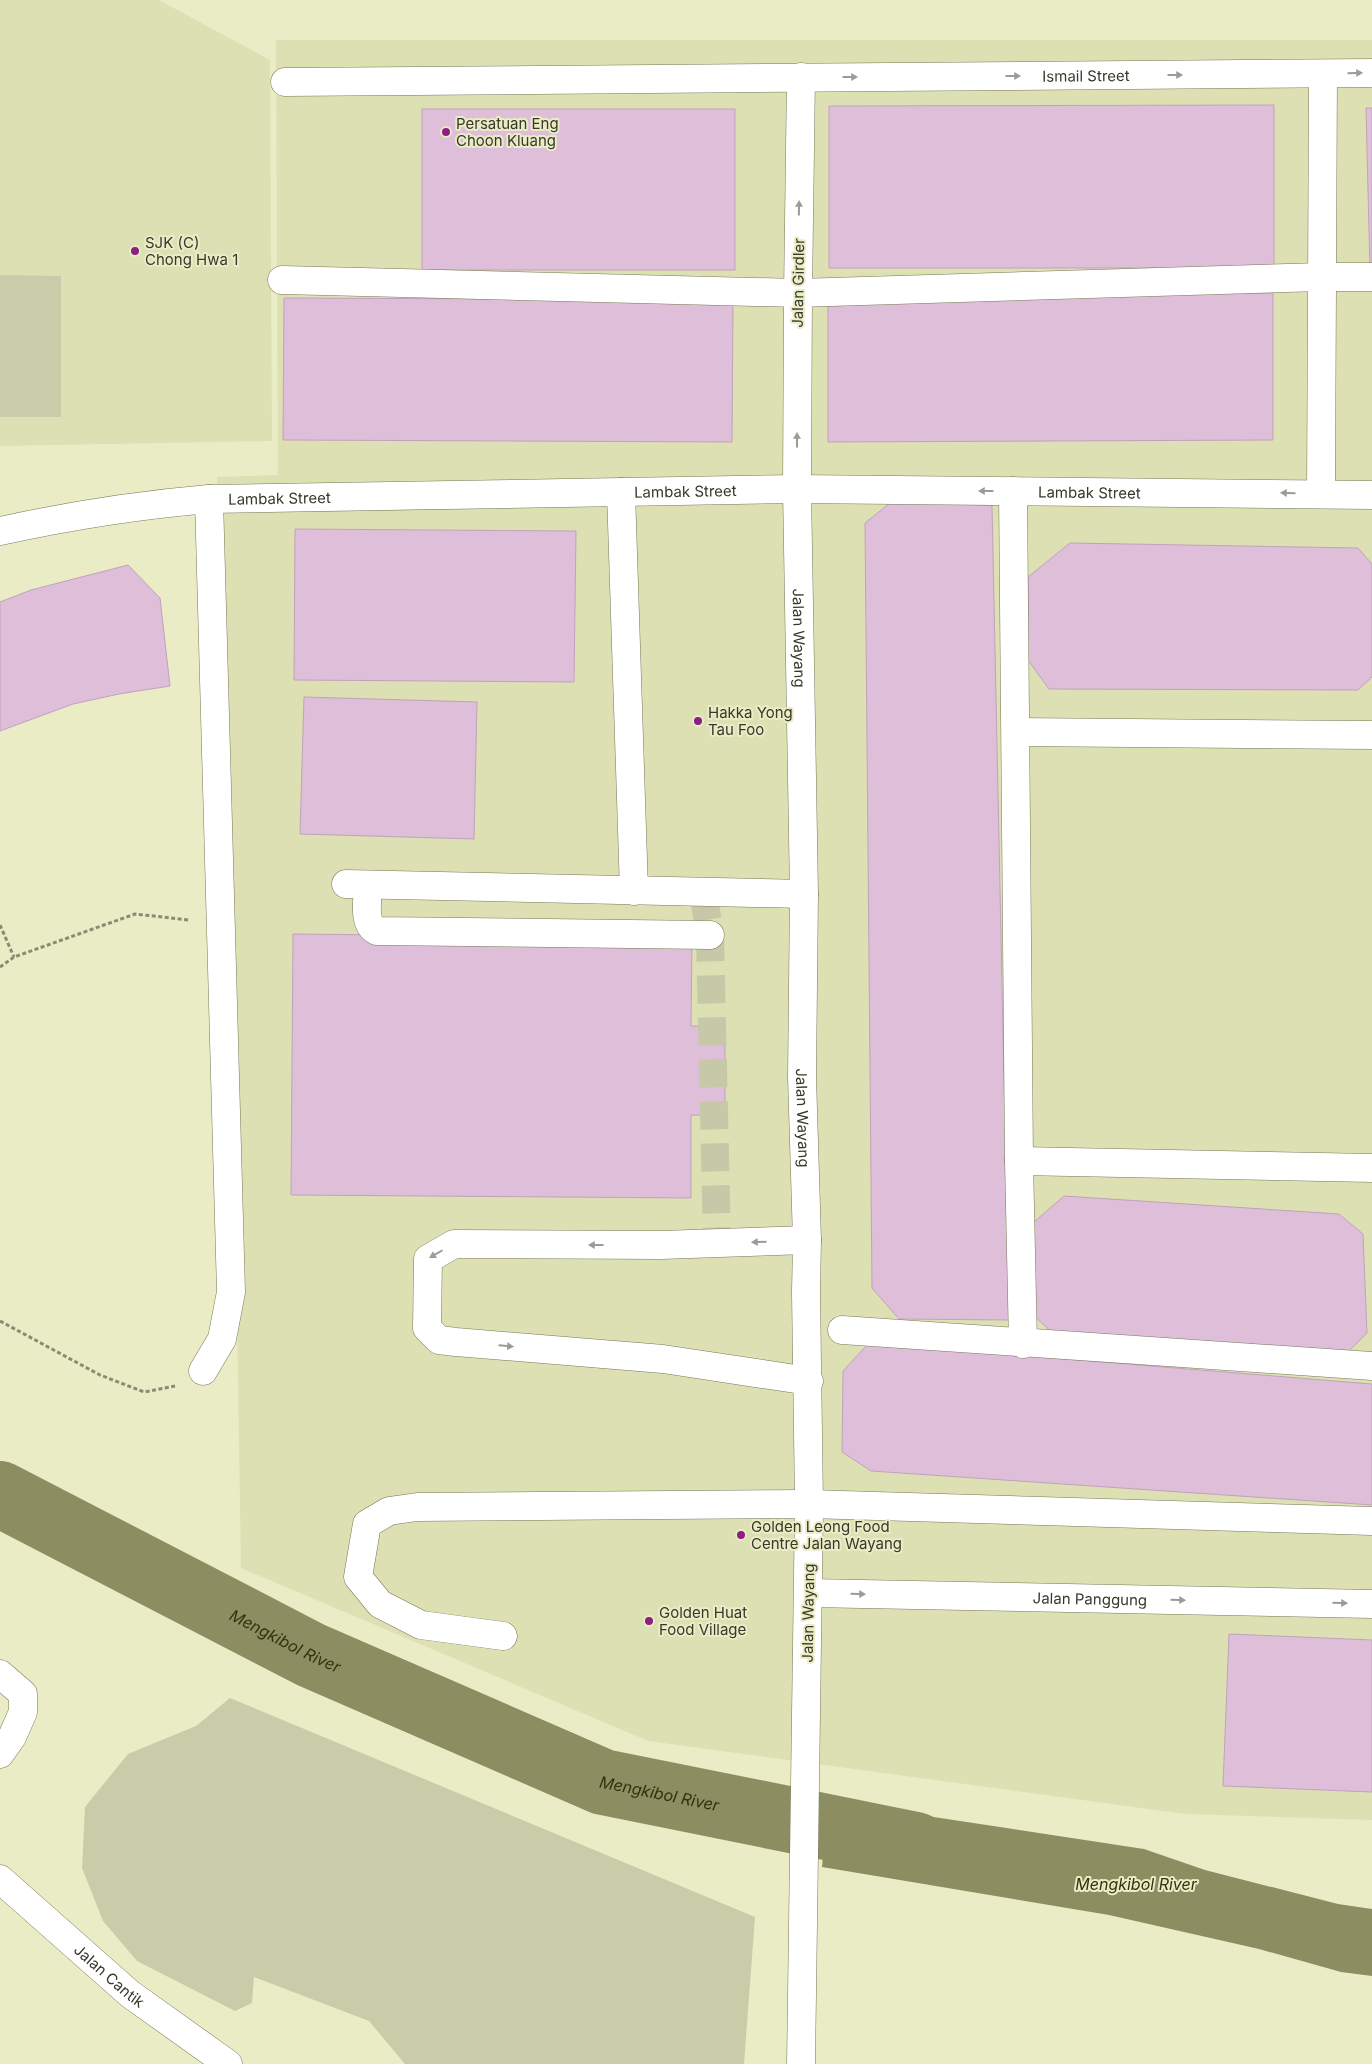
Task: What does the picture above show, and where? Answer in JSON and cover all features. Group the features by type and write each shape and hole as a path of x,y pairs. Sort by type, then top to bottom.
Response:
{"street":[{"name":"Ismail Street","path":"285,82 1372,73"},
{"path":"1321,494 1324,74"},
{"name":"Jalan Girdler","path":"797,489 801,77"},
{"path":"282,280 798,293 1372,277"},
{"name":"Lambak Street","path":"0,531 104,510 209,499 797,489 1372,495"},
{"name":"Jalan Wayang","path":"797,489 804,894 802,1077 807,1240 809,1504 801,2064"},
{"path":"1013,491 1019,1161 1023,1344"},
{"path":"621,492 634,891"},
{"path":"203,1371 222,1339 231,1292 209,499"},
{"path":"1016,732 1372,736"},
{"path":"710,935 377,931 372,928 368,921 357,884 804,894"},
{"path":"1019,1161 1372,1168"},
{"path":"807,1240 661,1245 454,1244 428,1259 427,1328 439,1340 662,1359 808,1380"},
{"path":"842,1330 1023,1344 1372,1366"},
{"path":"502,1636 421,1625 380,1604 358,1577 367,1524 389,1511 417,1507 809,1504 1372,1522"},
{"name":"Jalan Panggung","path":"809,1593 1372,1604"},
{"path":"0,1674 23,1694 23,1712 12,1738 0,1754"},
{"name":"Jalan Cantik","path":"3,1885 130,1994 228,2064"}],"path":[{"path":"0,967 14,957 136,914 220,923"},
{"path":"0,925 14,957"},
{"path":"0,1321 100,1375 144,1392 182,1385 203,1371"}],"shaded area":[{"name":"SJK (C) Chong Hwa 1","path":"0,0 159,0 270,60 272,441 0,446"},
{"path":"276,40 1372,40 1372,1820 1185,1814 648,1741 241,1568 233,1062 217,477 278,475"},
{"path":"0,275 61,276 61,417 0,417"},
{"path":"230,1698 755,1917 744,2064 405,2064 369,2021 254,1977 252,2003 235,2011 137,1961 103,1921 82,1868 85,1807 128,1754 196,1726"}],"water":[{"name":"Mengkibol River","path":"828,1801 1144,1849 1205,1870 1338,1904 1372,1909 1372,1976 1341,1972 1259,1949 1109,1915 822,1867"}],"building":[{"path":"1274,105 1274,268 829,268 829,106"},
{"path":"1366,108 1372,108 1372,272 1370,272"},
{"path":"422,109 735,109 735,270 422,270"},
{"path":"1273,293 1273,440 828,442 828,295"},
{"path":"284,298 733,300 732,442 283,440"},
{"path":"890,503 992,505 1009,1320 899,1319 872,1288 865,523"},
{"path":"295,529 576,531 574,682 294,680"},
{"path":"1070,543 1358,548 1372,564 1372,677 1358,690 1049,689 1028,660 1028,577"},
{"path":"128,565 160,598 170,686 73,704 0,731 0,602 31,590"},
{"path":"304,697 477,702 474,839 300,834"},
{"path":"293,934 692,938 691,1026 725,1026 725,1116 691,1115 691,1198 291,1195"},
{"path":"1064,1196 1339,1214 1363,1234 1367,1333 1346,1354 1057,1337 1030,1312 1034,1222"},
{"path":"869,1343 1372,1384 1372,1505 871,1471 842,1452 843,1371"},
{"path":"1229,1634 1372,1640 1372,1792 1223,1786"}],"waterway":[{"name":"Mengkibol River","path":"0,1494 311,1655 603,1782 916,1845"}],"tunnel":[{"path":"703,892 710,935 717,1243"}],"place":[{"name":"Persatuan Eng Choon Kluang","path":"446,132"},
{"name":"SJK (C) Chong Hwa 1","path":"135,251"},
{"name":"Hakka Yong Tau Foo","path":"698,721"},
{"name":"Golden Leong Food Centre Jalan Wayang","path":"741,1535"},
{"name":"Golden Huat Food Village","path":"649,1621"}]}
